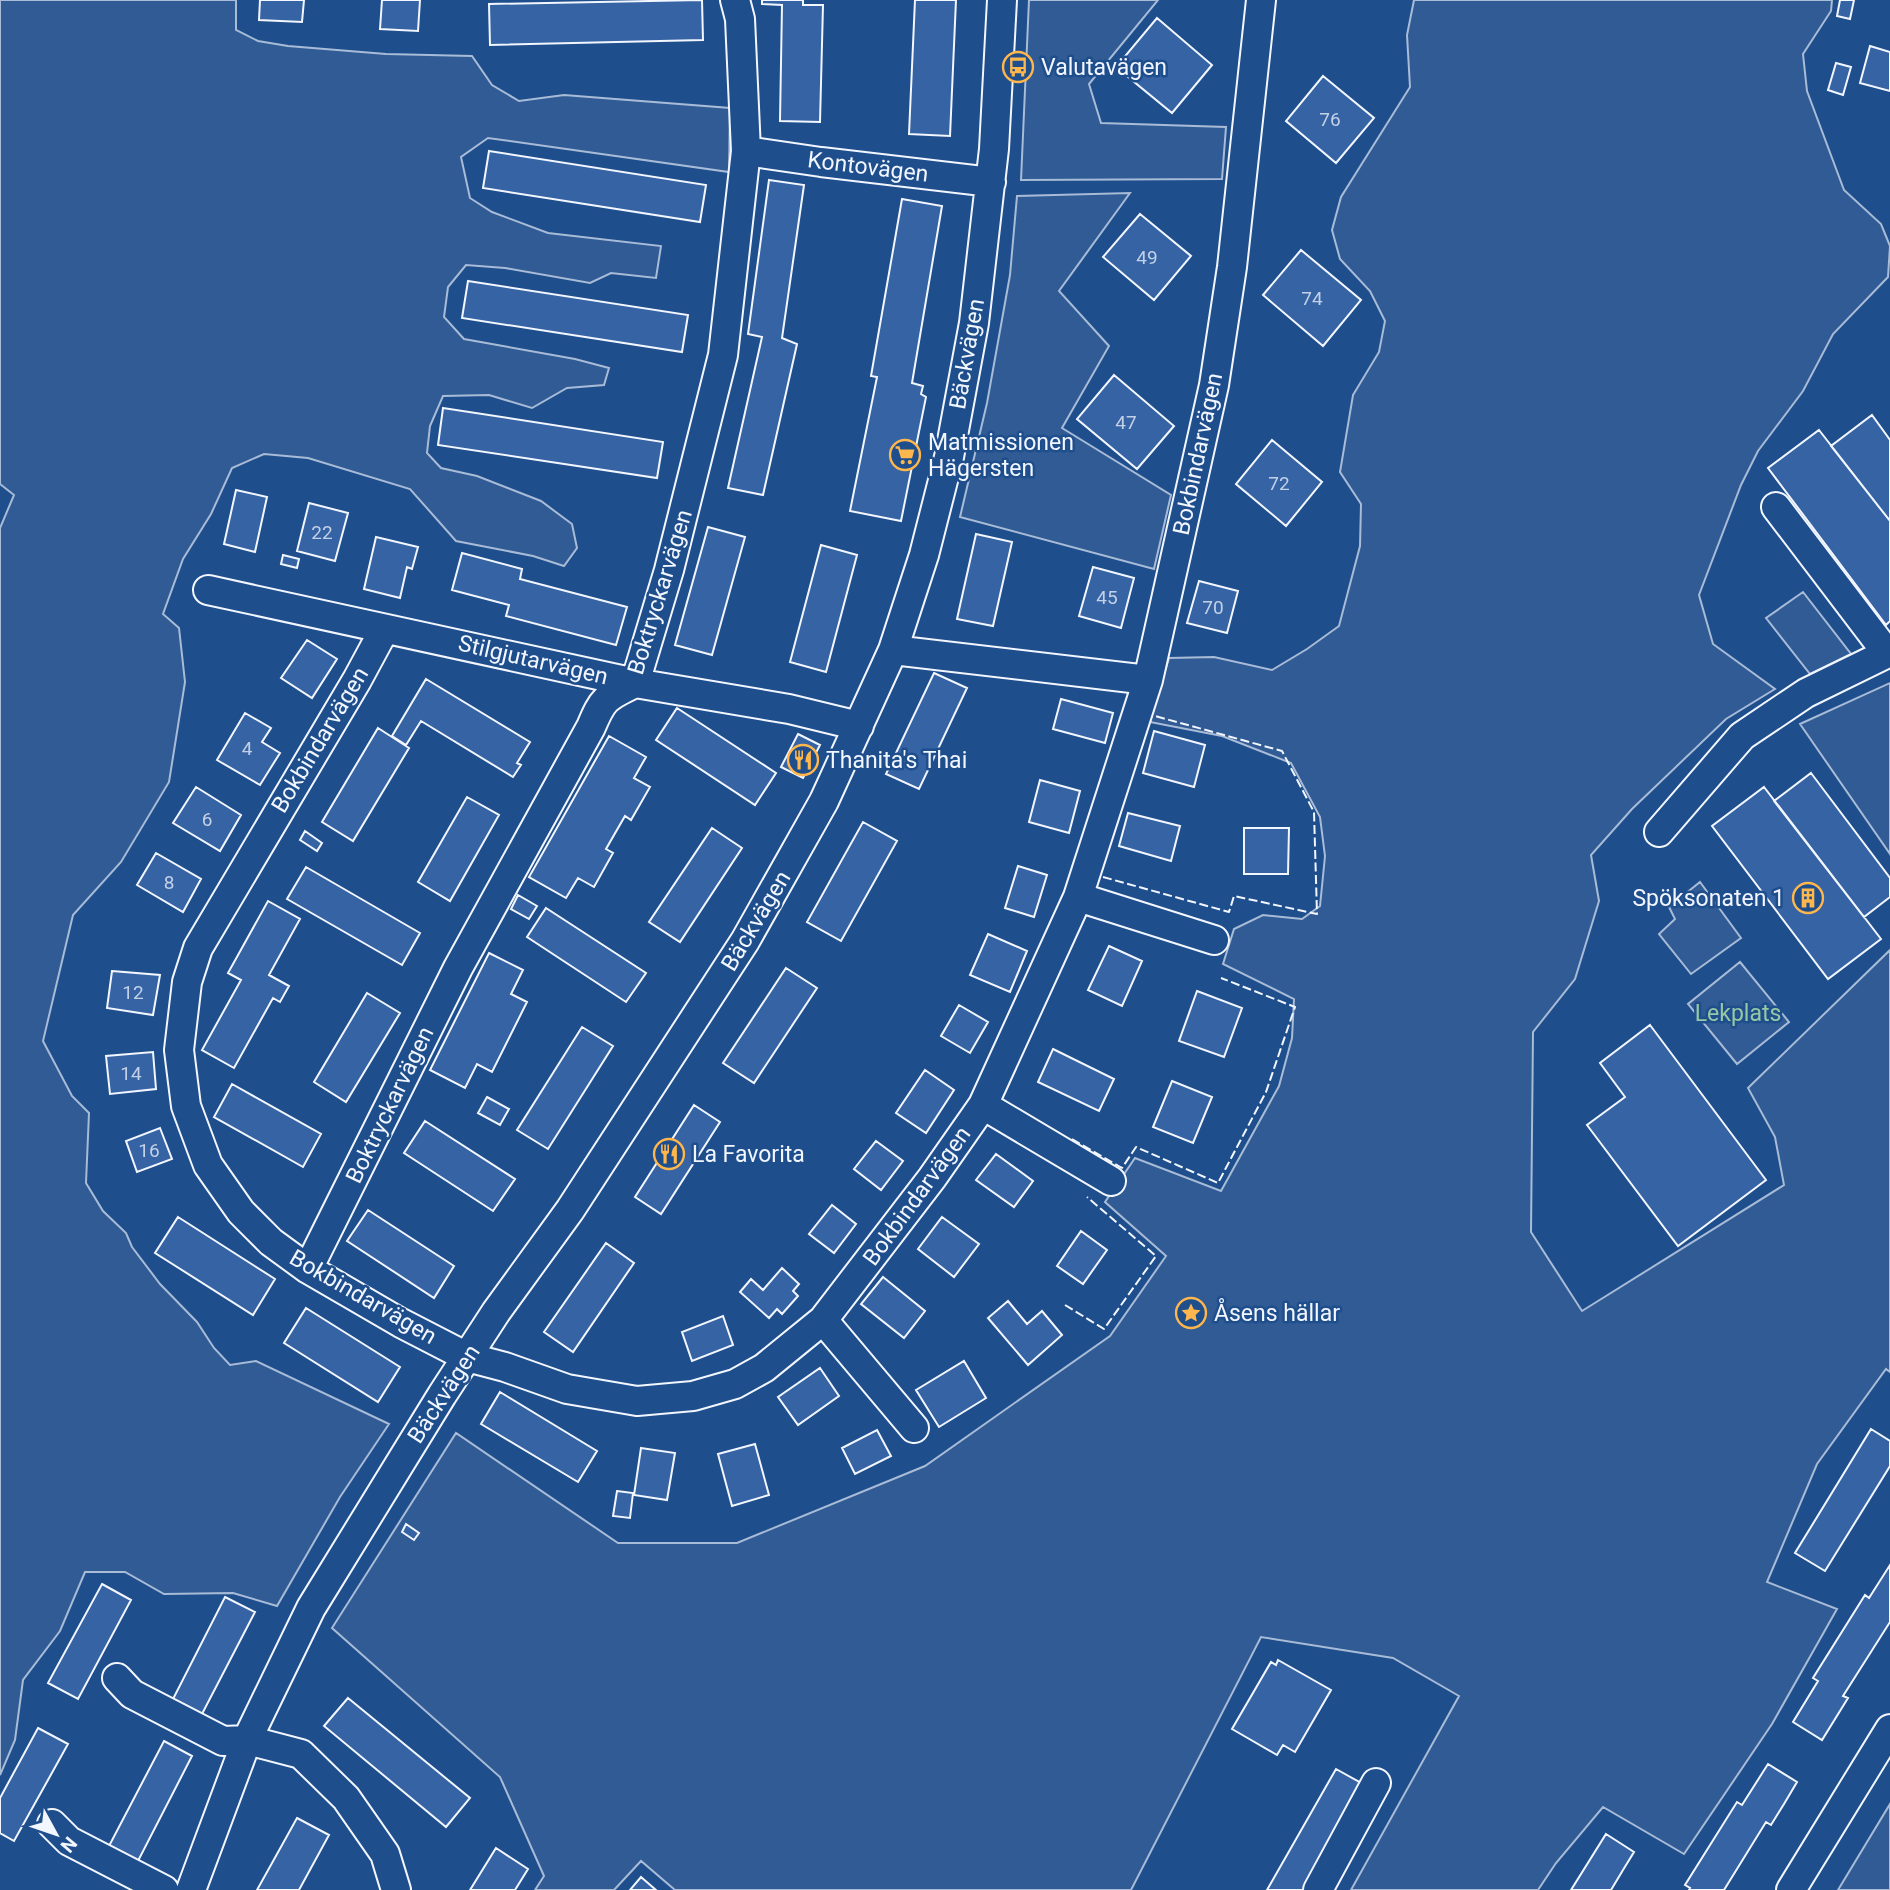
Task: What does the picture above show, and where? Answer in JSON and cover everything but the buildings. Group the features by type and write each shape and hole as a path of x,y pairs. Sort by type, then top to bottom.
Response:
{"street":[{"name":"Boktryckarvägen","path":"308,1269 458,968 591,727 600,704 611,694 635,683 669,570 723,355 746,151 740,19 735,0"},
{"name":"Bäckvägen","path":"191,1890 247,1740 311,1608 496,1312 570,1210 745,941 824,801 893,650 924,555 949,457 974,323 991,182 1002,0"},
{"name":"Bokbindarvägen","path":"384,630 198,948 187,982 179,1051 186,1106 208,1165 241,1212 271,1242 308,1269 401,1323 467,1357 578,1391 637,1401 693,1396 735,1384 765,1368 824,1320 932,1178 983,1105 1077,897 1148,680 1214,385 1232,267 1261,0"},
{"name":"Kontovägen","path":"746,151 991,182"},
{"path":"1659,832 1742,736 1806,693 1889,652 1776,507"},
{"name":"Stilgjutarvägen","path":"208,590 635,683 789,709 859,726"},
{"path":"893,650 1148,680"},
{"path":"1077,897 1214,940"},
{"name":"Bokbindarvägen","path":"983,1105 1111,1181"},
{"path":"824,1320 914,1428"},
{"path":"117,1678 132,1694 223,1741 247,1740 301,1754 346,1798 385,1854 396,1890"},
{"path":"1791,1890 1890,1729"},
{"path":"1318,1890 1376,1783"},
{"path":"52,1824 69,1841 164,1890"}],"shaded area":[{"path":"0,0 236,0 236,30 258,41 386,54 472,56 492,85 519,101 564,95 730,108 729,172 488,138 461,157 470,198 492,212 548,233 661,246 656,278 611,273 590,283 505,268 466,265 448,287 444,317 464,339 575,359 609,368 604,385 567,388 532,408 489,395 443,396 430,426 427,453 441,468 477,476 541,501 572,524 577,548 564,566 533,556 456,541 410,489 308,458 264,454 232,468 211,514 183,559 163,614 179,628 185,682 169,782 121,862 73,915 43,1041 72,1096 89,1113 86,1183 103,1211 126,1233 132,1247 160,1284 197,1322 214,1348 230,1365 256,1361 389,1424 340,1497 277,1606 233,1593 164,1594 125,1572 85,1572 60,1631 23,1680 15,1740 0,1775 0,528 14,495 0,484"},
{"path":"1029,0 1158,0 1089,84 1101,123 1226,127 1222,179 1021,180"},
{"path":"1414,0 1832,0 1831,11 1803,54 1807,91 1844,190 1881,224 1890,246 1888,277 1833,334 1803,391 1758,451 1741,485 1699,595 1713,644 1775,689 1726,719 1632,809 1591,855 1599,901 1575,979 1533,1032 1531,1232 1582,1311 1784,1185 1775,1137 1748,1088 1890,950 1890,1372 1886,1369 1817,1464 1767,1582 1837,1609 1772,1724 1684,1854 1603,1807 1556,1863 1538,1890 1351,1890 1459,1696 1393,1658 1261,1637 1131,1890 675,1890 641,1861 614,1890 535,1890 544,1876 500,1777 332,1628 456,1433 618,1543 737,1543 925,1466 1110,1336 1166,1256 1105,1202 1135,1158 1221,1191 1279,1086 1292,1038 1294,999 1223,964 1234,929 1263,915 1302,919 1320,906 1325,856 1320,817 1291,763 1222,736 1150,722 1169,658 1214,657 1272,670 1339,626 1360,546 1361,504 1340,472 1353,395 1379,352 1385,321 1370,291 1340,259 1332,230 1341,197 1410,87 1407,35"},
{"path":"1130,193 1059,291 1109,346 1062,428 1171,495 1154,569 960,517 987,403 1010,275 1017,196"},
{"path":"1803,592 1851,654 1810,674 1766,618"},
{"path":"1890,683 1890,854 1800,724"},
{"path":"1700,882 1741,938 1691,974 1659,934 1675,919 1669,907"},
{"name":"Lekplats","path":"1740,962 1789,1022 1737,1064 1688,1004"},
{"path":"1890,1804 1890,1890 1838,1890"}],"fence":[{"path":"1103,877 1229,912 1234,896 1317,914 1314,812 1282,751 1155,716"},
{"path":"1072,1139 1122,1168 1136,1147 1218,1183 1266,1092 1295,1007 1221,978"},
{"path":"1065,1305 1104,1329 1156,1256 1087,1197"}],"place":[{"name":"Valutavägen","path":"1018,67"},
{"name":"Matmissionen Hägersten","path":"905,455"},
{"name":"Thanita's Thai","path":"803,760"},
{"name":"Spöksonaten 1","path":"1808,898"},
{"name":"La Favorita","path":"669,1154"},
{"name":"Åsens hällar","path":"1191,1313"}]}
